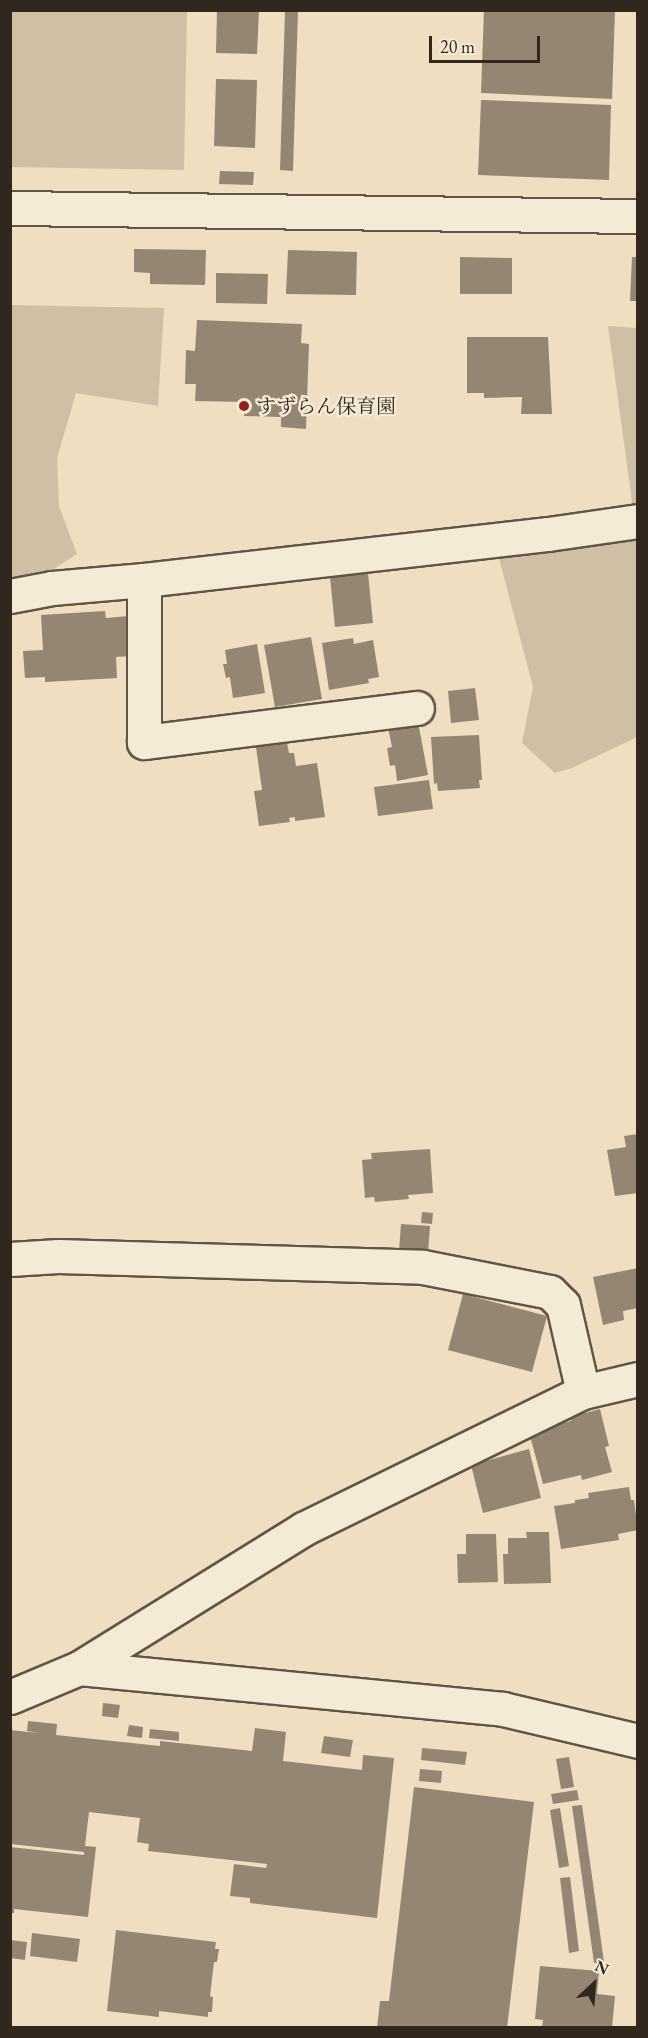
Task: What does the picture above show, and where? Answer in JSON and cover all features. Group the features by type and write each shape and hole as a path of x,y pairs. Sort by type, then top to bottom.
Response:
{"street":[{"path":"10,208 638,216"},
{"path":"10,596 52,588 144,580 548,534 638,521"},
{"path":"144,580 144,742 417,708"},
{"path":"10,1258 58,1256 423,1267 550,1292 563,1305 583,1392"},
{"path":"10,1698 79,1668 303,1529 583,1392 638,1379"},
{"path":"79,1668 503,1709 638,1741"}],"shaded area":[{"path":"11,10 187,11 184,170 11,167"},
{"path":"11,305 164,308 158,406 76,393 57,458 59,506 77,554 52,570 11,578"},
{"path":"608,326 637,328 637,737 572,768 555,773 522,743 533,687 496,547 636,531"}],"building":[{"path":"217,10 259,10 257,54 216,53"},
{"path":"285,10 298,10 293,171 280,170"},
{"path":"484,10 615,10 612,99 481,93"},
{"path":"216,79 257,80 255,148 214,146"},
{"path":"481,100 611,105 609,180 478,175"},
{"path":"220,171 254,172 253,185 219,184"},
{"path":"134,249 206,250 205,285 150,284 150,273 134,272"},
{"path":"288,250 357,252 356,295 286,294"},
{"path":"460,257 512,258 512,294 460,294"},
{"path":"632,257 638,257 638,301 630,301"},
{"path":"216,273 268,274 267,304 216,303"},
{"path":"197,320 302,324 301,343 309,344 306,429 281,427 281,417 244,416 245,402 195,401 196,384 185,384 186,350 195,351"},
{"path":"467,337 548,337 552,414 521,414 522,397 484,398 484,393 467,393"},
{"path":"368,573 373,623 335,627 330,577"},
{"path":"105,611 106,618 128,616 131,656 116,657 117,678 45,682 45,677 25,678 23,651 43,650 41,615"},
{"path":"311,637 322,699 275,707 264,645"},
{"path":"353,638 354,644 373,640 379,677 368,679 369,683 329,690 322,643"},
{"path":"257,644 265,693 233,698 230,677 226,678 223,664 227,664 225,650"},
{"path":"475,688 479,720 451,723 448,691"},
{"path":"418,722 428,775 397,781 395,765 390,766 387,748 392,747 388,727"},
{"path":"479,735 482,780 479,780 480,788 438,791 437,783 434,784 431,737"},
{"path":"287,743 289,753 294,753 296,766 317,763 325,817 295,821 295,817 289,818 290,822 259,826 254,791 262,790 256,747"},
{"path":"429,780 433,809 378,816 374,787"},
{"path":"638,1134 638,1193 615,1196 607,1150 626,1147 624,1136"},
{"path":"430,1149 433,1193 408,1195 409,1199 375,1202 374,1197 365,1198 362,1160 372,1159 371,1153"},
{"path":"422,1212 433,1213 432,1224 421,1223"},
{"path":"401,1224 430,1226 428,1253 399,1251"},
{"path":"638,1268 638,1308 623,1311 624,1320 603,1325 593,1277"},
{"path":"463,1294 547,1316 532,1372 448,1350"},
{"path":"600,1409 609,1446 605,1447 612,1472 582,1480 581,1475 543,1484 529,1432 571,1421 570,1417"},
{"path":"529,1449 541,1498 483,1513 471,1465"},
{"path":"629,1487 631,1500 634,1500 638,1530 618,1534 619,1540 561,1549 554,1506 589,1498 588,1493"},
{"path":"526,1532 549,1532 551,1583 504,1584 503,1554 508,1554 508,1538 527,1538"},
{"path":"466,1534 496,1534 498,1582 458,1583 457,1554 466,1554"},
{"path":"103,1703 120,1705 118,1718 102,1716"},
{"path":"28,1721 57,1724 56,1735 160,1746 160,1741 252,1751 255,1728 286,1732 283,1761 362,1770 363,1755 394,1758 377,1918 250,1903 250,1898 230,1896 234,1864 266,1868 267,1864 148,1851 149,1844 137,1842 140,1818 89,1812 85,1846 96,1847 88,1917 14,1909 14,1913 10,1913 10,1847 84,1855 84,1852 10,1844 10,1730 38,1733 27,1731"},
{"path":"129,1725 143,1727 142,1738 127,1736"},
{"path":"150,1729 179,1732 179,1741 149,1738"},
{"path":"324,1736 353,1740 350,1757 321,1753"},
{"path":"422,1748 467,1752 465,1765 421,1760"},
{"path":"569,1757 574,1787 561,1789 556,1759"},
{"path":"420,1769 442,1771 441,1783 419,1781"},
{"path":"414,1787 534,1802 507,2028 377,2028 380,2001 389,2001"},
{"path":"577,1790 579,1800 553,1804 551,1794"},
{"path":"582,1805 604,1962 594,1963 572,1806"},
{"path":"560,1808 569,1866 559,1868 550,1810"},
{"path":"570,1877 579,1951 569,1953 560,1878"},
{"path":"116,1930 216,1942 215,1949 219,1949 217,1962 214,1962 210,1996 213,1997 212,2012 208,2012 208,2017 159,2011 159,2017 107,2011"},
{"path":"32,1933 80,1939 77,1962 30,1956"},
{"path":"10,1940 27,1942 25,1960 10,1958"},
{"path":"540,1966 599,1971 597,1994 615,1996 612,2028 542,2028 543,2020 535,2019"}],"place":[{"name":"すずらん保育園","path":"244,406"}]}
